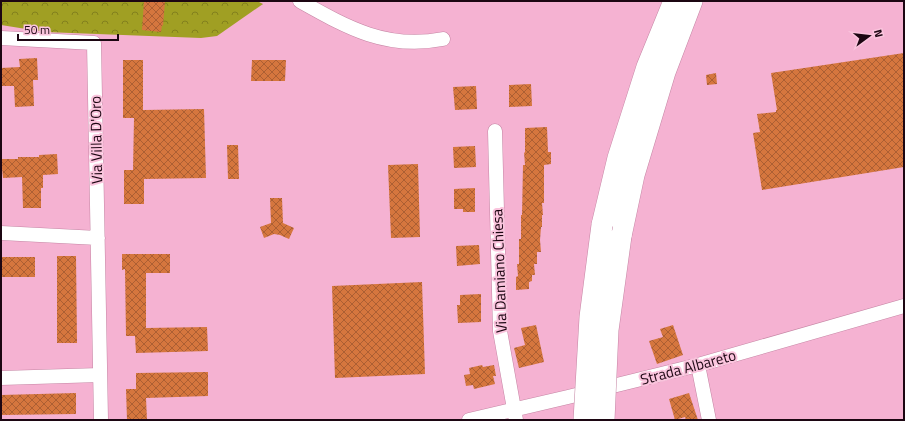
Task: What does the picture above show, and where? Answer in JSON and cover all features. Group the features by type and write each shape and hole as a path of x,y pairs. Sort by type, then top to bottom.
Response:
{"highway":[{"path":"584,420 590,317 602,224 618,158 644,75 674,1"},
{"path":"604,420 608,330 621,236 634,175 665,72 692,1"}],"street":[{"path":"300,1 356,30 376,38 410,43 443,39"},
{"name":"Via Villa D'Oro","path":"1,38 94,43 100,420"},
{"name":"Via Damiano Chiesa","path":"495,131 500,331 515,415"},
{"path":"1,233 98,238"},
{"name":"Strada Albareto","path":"469,420 515,415 698,365 904,306"},
{"path":"698,365 710,420"},
{"path":"1,378 100,375"}],"green space":[{"path":"1,1 257,1 263,4 217,36 201,38 45,32 1,25"}],"building":[{"path":"144,1 165,1 163,26 162,25 161,32 142,30"},
{"path":"904,53 904,167 762,190 753,133 760,132 757,114 776,112 777,110 771,73"},
{"path":"37,58 38,80 33,80 34,106 15,107 14,86 1,86 1,68 20,67 19,59"},
{"path":"123,60 143,60 143,110 204,109 206,178 144,179 144,204 124,204 124,170 133,170 134,118 123,118"},
{"path":"252,60 286,60 285,81 251,81"},
{"path":"716,73 717,84 707,85 706,75"},
{"path":"531,84 532,106 509,107 509,85"},
{"path":"476,86 477,109 455,110 453,87"},
{"path":"547,127 548,152 551,152 551,164 544,165 544,203 542,203 543,215 540,240 541,252 537,252 537,264 534,264 535,275 532,275 532,281 529,282 529,289 516,290 516,277 518,276 517,264 519,264 519,239 521,239 523,165 525,165 525,128"},
{"path":"227,145 238,145 239,179 228,179"},
{"path":"475,146 476,167 454,168 453,147"},
{"path":"57,154 58,174 43,175 43,188 41,188 41,208 23,208 22,177 3,178 1,159 18,159 18,157 39,157 39,155"},
{"path":"418,164 420,237 391,238 388,165"},
{"path":"475,188 475,212 463,212 463,209 454,209 454,189"},
{"path":"270,198 282,198 283,223 294,228 289,239 274,234 264,238 260,227 271,223"},
{"path":"479,245 480,264 457,266 456,246"},
{"path":"122,254 170,254 170,273 146,273 146,328 207,327 208,351 136,353 135,336 126,336 125,269 122,270"},
{"path":"57,256 76,256 77,343 57,343"},
{"path":"1,257 35,257 35,277 1,277"},
{"path":"422,282 425,374 335,378 332,286"},
{"path":"481,294 481,322 458,323 457,305 460,305 460,295"},
{"path":"536,325 544,362 519,368 514,348 525,345 521,328"},
{"path":"673,325 683,355 657,364 649,341 663,337 660,329"},
{"path":"482,365 483,367 494,365 496,376 493,376 495,384 474,389 473,385 466,386 464,375 470,374 469,368"},
{"path":"208,372 208,396 146,398 147,420 127,420 126,389 136,389 136,373"},
{"path":"76,393 76,414 1,415 1,395"},
{"path":"689,393 698,420 686,420 685,417 675,420 669,399"}]}
